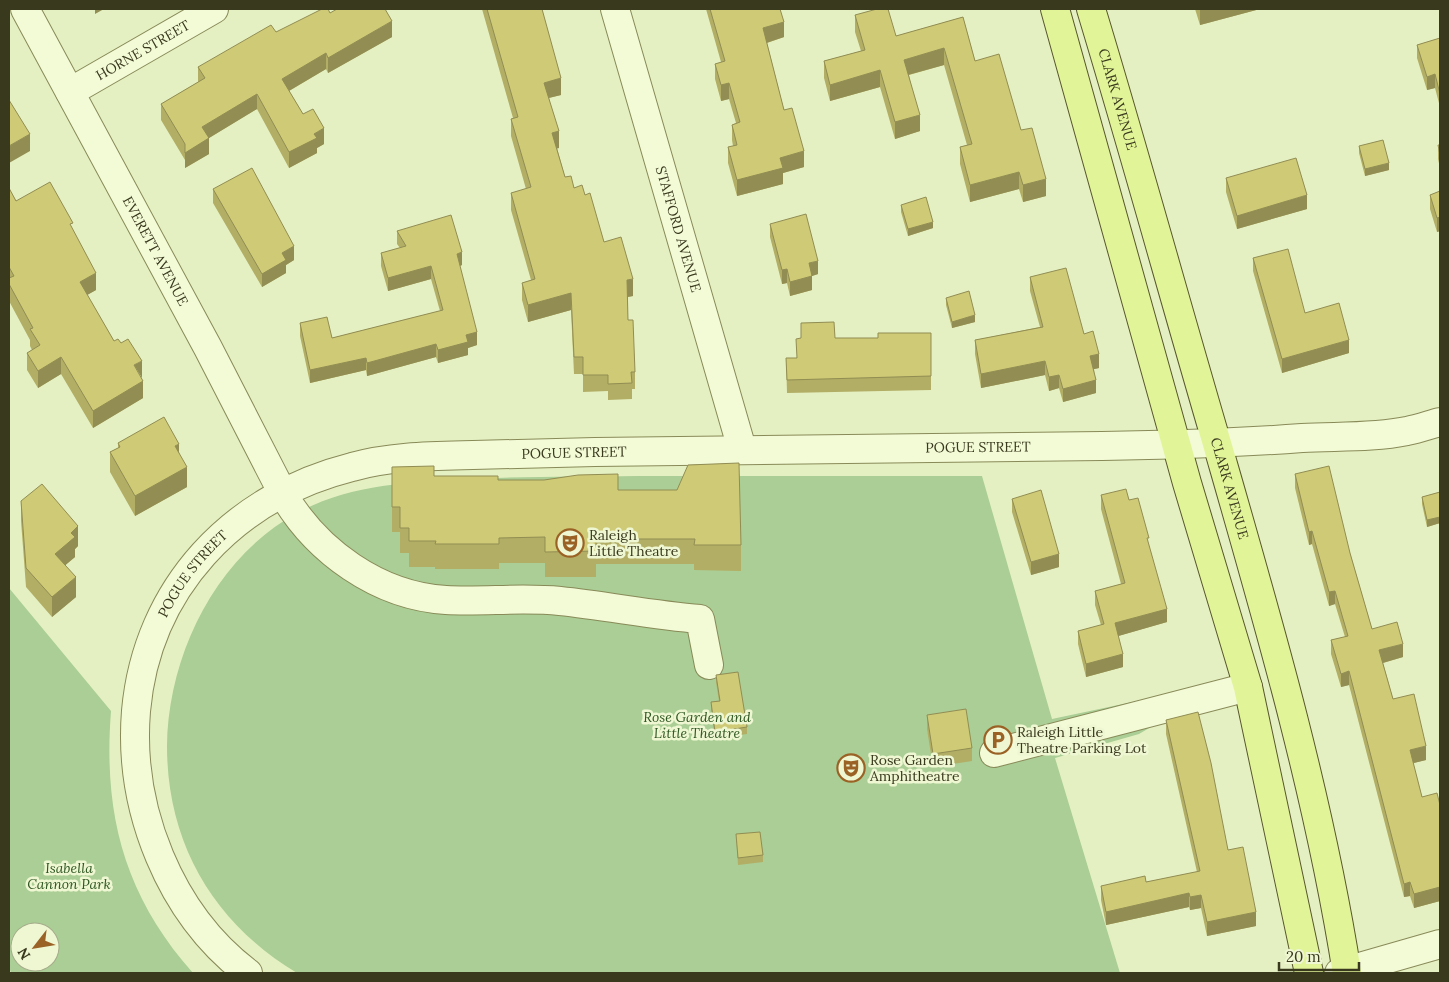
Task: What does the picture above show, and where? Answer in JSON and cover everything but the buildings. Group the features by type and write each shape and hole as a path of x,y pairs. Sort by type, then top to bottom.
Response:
{"main road":[{"path":"1055,9 1176,445 1248,687 1310,973"},
{"name":"CLARK AVENUE","path":"1091,9 1297,730 1333,889 1344,972"}],"street":[{"name":"EVERETT AVENUE","path":"25,9 217,364 295,514 325,546 360,572 378,582 399,590 444,600 559,601 657,616 700,619 709,665"},
{"name":"HORNE STREET","path":"70,92 214,9"},
{"name":"STAFFORD AVENUE","path":"615,9 742,449"},
{"name":"POGUE STREET","path":"248,973 207,934 179,895 158,854 137,775 135,731 138,686 146,653 161,616 180,583 202,554 219,536 239,520 284,494 351,467 424,456 742,449 1216,444 1405,432 1440,422"},
{"path":"994,753 1248,687"},
{"path":"1344,972 1440,944"}],"green space":[{"name":"Rose Garden and Little Theatre","path":"638,476 982,476 1052,719 1227,682 1139,734 1055,758 1120,973 297,973 268,953 242,930 219,905 201,878 186,848 176,816 169,782 167,746 176,677 187,644 202,611 221,581 244,554 270,531 299,512 339,495 382,486 426,481"},
{"name":"Isabella Cannon Park","path":"9,588 111,711 109,749 111,784 115,819 123,851 135,883 150,914 169,944 193,973 11,973 60,972 60,922 10,922 10,970"}],"place":[{"name":"Raleigh Little Theatre","path":"570,543"},
{"name":"Raleigh Little Theatre Parking Lot","path":"998,740"},
{"name":"Rose Garden Amphitheatre","path":"851,768"}]}
